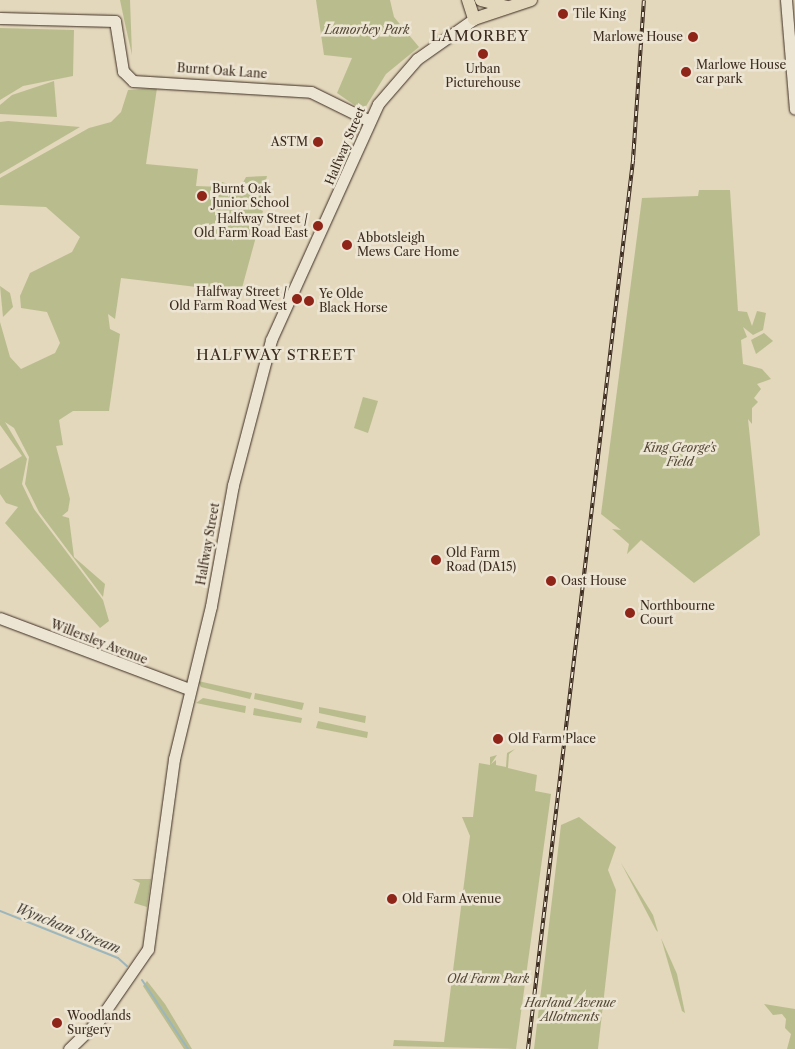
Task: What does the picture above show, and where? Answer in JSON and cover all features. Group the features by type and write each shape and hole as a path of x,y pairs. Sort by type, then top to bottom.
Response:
{"main road":[{"path":"468,0 474,19 531,0"},
{"path":"481,0 509,7"},
{"path":"786,0 795,108"},
{"name":"Burnt Oak Lane","path":"0,18 115,21 123,71 133,81 304,91 326,96 368,120"},
{"name":"Halfway Street","path":"69,1049 99,1020 148,949 164,811 190,689 211,606 233,485 270,343 352,166 368,120 396,80 422,55 474,19"},
{"name":"Willersley Avenue","path":"0,618 190,689"}],"green space":[{"path":"120,0 130,0 132,55 124,19"},
{"name":"Lamorbey Park","path":"316,0 390,0 394,17 419,47 386,74 363,111 337,93 352,58 324,55"},
{"path":"0,28 74,30 73,76 23,86 0,100"},
{"path":"54,81 57,117 0,114 0,105 12,95"},
{"path":"157,88 146,164 198,169 196,186 221,187 222,182 240,188 246,177 267,176 259,209 263,211 239,299 205,288 121,278 115,319 108,314 110,329 120,334 109,411 73,411 59,420 63,445 56,446 70,499 68,511 62,516 69,518 74,557 105,584 103,597 39,512 25,484 29,457 14,428 5,422 27,459 22,484 34,509 103,600 109,621 100,628 5,523 18,507 6,503 0,494 0,469 22,456 0,425 0,322 10,357 21,369 55,353 60,343 47,312 21,308 20,296 30,273 72,252 80,237 46,207 0,205 0,178 89,128 111,122 121,112 128,90"},
{"path":"0,122 80,127 0,174"},
{"name":"King George's Field","path":"699,190 730,190 738,311 747,312 752,326 757,311 766,313 763,330 753,335 743,327 747,337 741,340 743,364 762,369 771,379 757,384 761,389 754,398 758,402 752,408 752,424 748,419 760,535 694,583 641,540 627,554 629,544 612,529 621,530 601,514 642,198 698,196"},
{"path":"0,286 10,293 13,307 3,317"},
{"path":"764,333 773,341 756,354 751,340"},
{"path":"363,397 378,401 368,433 354,428"},
{"path":"198,681 252,693 250,699 201,687"},
{"path":"255,693 304,703 302,710 254,699"},
{"path":"203,698 246,706 245,713 196,703"},
{"path":"319,707 366,716 365,723 319,713"},
{"path":"254,708 302,718 301,723 253,715"},
{"path":"318,721 368,732 367,738 316,728"},
{"name":"Old Farm Park","path":"515,749 509,754 508,768 537,775 535,791 551,794 516,1049 393,1046 394,1040 444,1042 470,836 462,817 473,817 479,763 490,765 490,757 497,755 491,764 496,760 496,765 506,767 507,753"},
{"name":"Harland Avenue Allotments","path":"579,817 616,847 608,870 616,890 598,1049 534,1049 561,825"},
{"path":"621,863 653,915 658,932 656,930"},
{"path":"132,879 151,879 147,907 134,903 140,883"},
{"path":"661,938 677,974 685,1013 682,1011"},
{"path":"147,981 165,1004 192,1049 184,1049 143,986"},
{"path":"764,1004 795,1009 795,1049 787,1049 791,1034 785,1028 786,1019 782,1014 773,1015"}],"waterway":[{"name":"Wyncham Stream","path":"0,911 118,958 127,966"},
{"name":"Wyncham Stream","path":"142,980 188,1049"}],"railway":[{"path":"528,1049 633,160 644,0"}],"place":[{"name":"Tile King","path":"563,14"},
{"name":"Marlowe House","path":"693,37"},
{"name":"Urban Picturehouse","path":"483,54"},
{"name":"Marlowe House car park","path":"686,72"},
{"name":"ASTM","path":"318,142"},
{"name":"Burnt Oak Junior School","path":"202,196"},
{"name":"Halfway Street / Old Farm Road East","path":"318,226"},
{"name":"Abbotsleigh Mews Care Home","path":"347,245"},
{"name":"Halfway Street / Old Farm Road West","path":"297,299"},
{"name":"Ye Olde Black Horse","path":"309,301"},
{"name":"Old Farm Road (DA15)","path":"436,560"},
{"name":"Oast House","path":"551,581"},
{"name":"Northbourne Court","path":"630,613"},
{"name":"Old Farm Place","path":"498,739"},
{"name":"Old Farm Avenue","path":"392,899"},
{"name":"Woodlands Surgery","path":"57,1023"}],"district":[{"name":"LAMORBEY","path":"480,36"},
{"name":"HALFWAY STREET","path":"276,355"}]}
